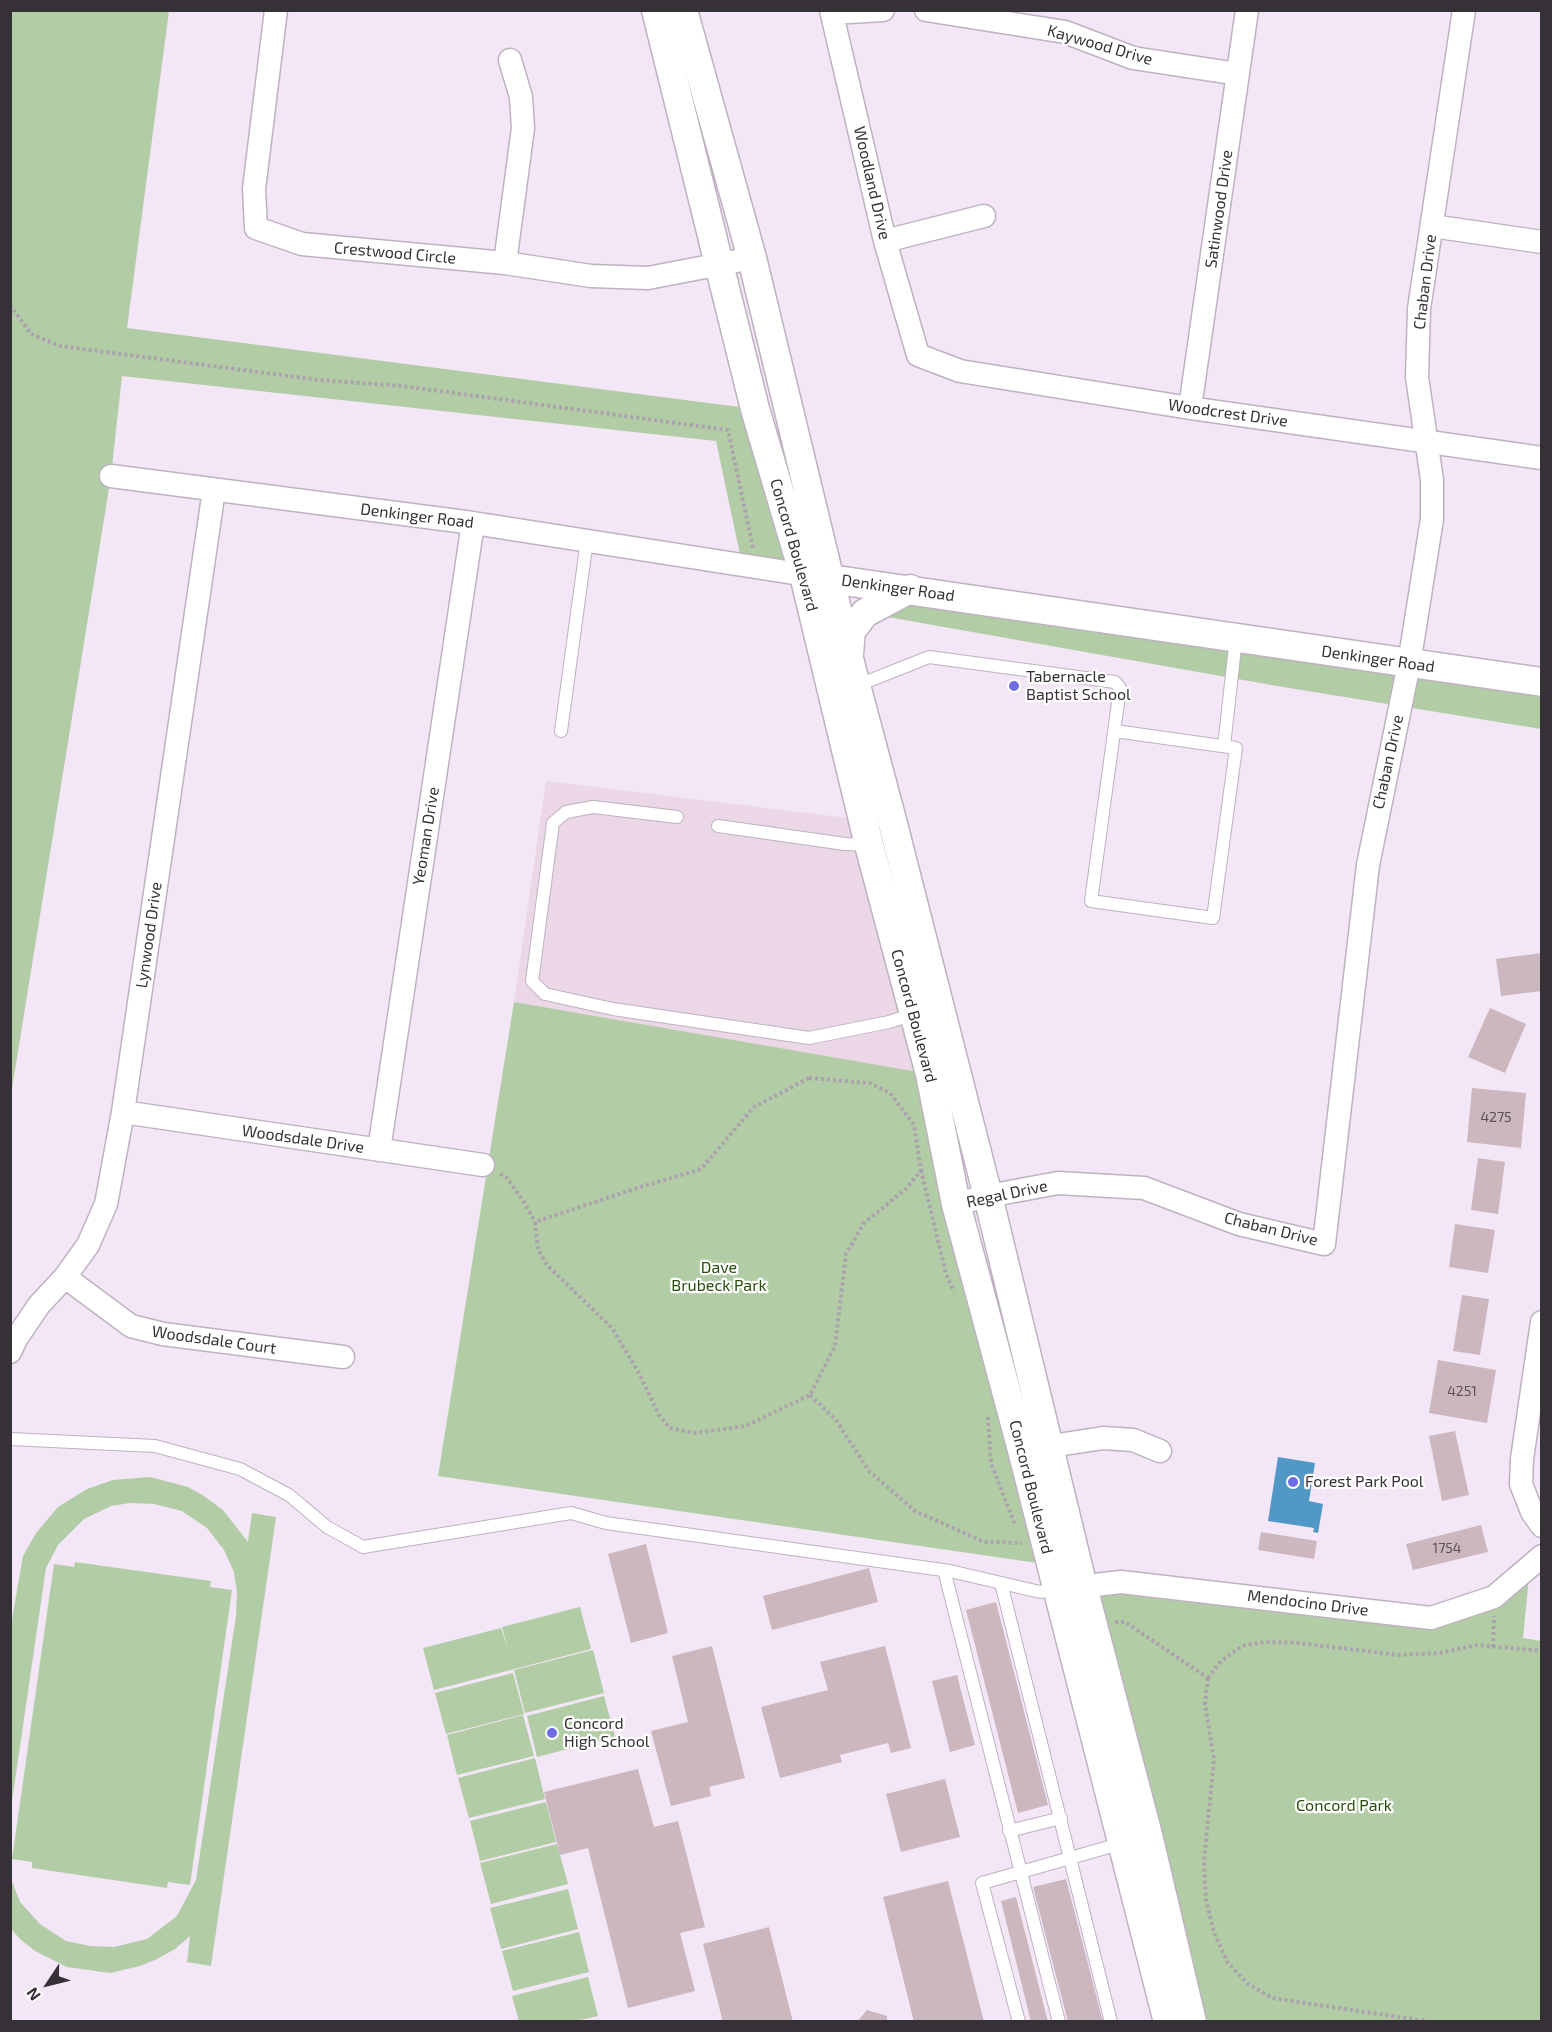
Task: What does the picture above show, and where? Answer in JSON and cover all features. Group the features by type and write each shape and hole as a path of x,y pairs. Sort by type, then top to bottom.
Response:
{"street":[{"name":"Crestwood Circle","path":"276,10 254,189 256,228 302,244 505,263 591,276 648,278 752,258"},
{"name":"Concord Boulevard","path":"656,10 755,409 852,672 988,1196 1035,1448 1070,1588 1123,1842 1168,2022"},
{"name":"Concord Boulevard","path":"683,10 752,258 869,845 930,1074 956,1204 1035,1448"},
{"path":"831,12 883,10"},
{"name":"Kaywood Drive","path":"926,10 1065,32 1133,58 1238,74"},
{"name":"Satinwood Drive","path":"1190,408 1247,10"},
{"name":"Chaban Drive","path":"1058,1183 1144,1188 1239,1224 1324,1244 1368,865 1409,664 1432,519 1432,480 1417,377 1419,309 1464,10"},
{"name":"Woodland Drive","path":"831,12 885,241 918,355"},
{"path":"505,263 524,128 521,97 510,60"},
{"path":"885,241 984,216"},
{"path":"1432,226 1542,242"},
{"name":"Woodcrest Drive","path":"918,355 960,371 1190,408 1542,458"},
{"name":"Denkinger Road","path":"111,476 473,523 817,577 1542,682"},
{"name":"Lynwood Drive","path":"10,1352 39,1305 65,1277 88,1245 106,1204 123,1112 214,490"},
{"name":"Yeoman Drive","path":"379,1150 473,523"},
{"path":"852,672 851,631 865,613 910,589"},
{"name":"Woodsdale Drive","path":"123,1112 483,1166"},
{"name":"Regal Drive","path":"956,1204 1058,1183"},
{"name":"Woodsdale Court","path":"65,1277 131,1326 163,1334 344,1357"},
{"path":"1542,1322 1522,1459 1521,1484 1532,1512 1542,1526"},
{"path":"1035,1448 1103,1438 1133,1440 1160,1451"},
{"name":"Mendocino Drive","path":"1070,1588 1121,1582 1431,1617 1494,1597 1542,1556"},
{"name":"Concord Boulevard","path":"1070,1588 1093,1622 1148,1835 1192,2022"},
{"path":"1123,1842 1140,1858 1177,2007 1192,2022"}],"lane":[{"path":"561,731 587,540"},
{"path":"1224,746 1236,638"},
{"path":"852,672 929,657 1114,682 1120,688 1091,901 1213,918 1236,748 1115,731"},
{"path":"677,818 593,807 566,812 553,823 532,981 545,994 613,1009 809,1038 889,1022 914,1014"},
{"path":"718,826 845,844 869,845"},
{"path":"10,1439 155,1446 240,1469 289,1495 327,1527 363,1546 571,1513 606,1523 944,1570 1040,1592 1070,1588"},
{"path":"944,1570 1059,2022"},
{"path":"1001,1583 1111,2022"},
{"path":"1009,1831 1061,1818"},
{"path":"1019,2022 982,1883 1123,1842"}],"path":[{"path":"10,305 31,334 60,346 319,380 402,386 728,430 757,566"},
{"path":"535,1222 634,1188 701,1169 754,1107 809,1078 870,1083 890,1093 914,1125 921,1170 946,1274 954,1294"},
{"path":"483,1166 506,1177 524,1202 535,1222 538,1250 542,1258 612,1328 639,1373 658,1415 670,1428 695,1433 746,1426 810,1395 835,1347 846,1254 864,1223 907,1188 921,1170"},
{"path":"810,1395 836,1420 869,1471 915,1511 984,1542 1022,1543 991,1462 987,1407"},
{"path":"1493,1647 1494,1597"},
{"path":"1093,1622 1125,1622 1208,1678"},
{"path":"1428,2021 1272,1998 1248,1984 1228,1963 1214,1933 1206,1900 1204,1862 1214,1759 1205,1704 1208,1678 1221,1662 1242,1646 1264,1642 1298,1643 1399,1655 1440,1653 1477,1646 1542,1650"}],"shaded area":[{"path":"546,781 864,820 917,1072 514,1002"}],"green space":[{"path":"11,11 169,11 127,328 755,409 804,575 742,564 716,441 122,376 111,476 11,1095"},
{"path":"910,589 1541,682 1541,729 1277,686 865,613"},
{"name":"Dave Brubeck Park","path":"514,1002 930,1074 1051,1565 438,1476"},
{"path":"150,1477 188,1487 204,1496 223,1510 248,1542 252,1513 276,1517 211,1966 187,1962 190,1936 175,1949 157,1959 140,1966 110,1973 67,1967 35,1951 20,1939 11,1929 11,1879 20,1902 40,1924 66,1941 90,1946 114,1947 147,1939 177,1916 196,1880 236,1616 237,1592 234,1572 224,1550 207,1528 182,1511 154,1504 130,1503 111,1506 84,1519 58,1545 46,1568 11,1808 11,1625 23,1556 36,1533 58,1507 87,1489 113,1480"},
{"path":"75,1562 211,1581 210,1587 232,1590 190,1885 168,1882 167,1888 32,1868 32,1862 12,1859 54,1564 74,1567"},
{"name":"Concord Park","path":"1530,1566 1523,1638 1541,1641 1541,2021 1192,2021 1083,1587 1431,1618"},
{"path":"580,1607 591,1649 434,1690 423,1648 501,1628 508,1650 502,1627"},
{"path":"593,1650 604,1693 525,1713 514,1670"},
{"path":"513,1673 524,1714 446,1734 435,1693"},
{"path":"604,1696 615,1737 537,1757 527,1716"},
{"path":"523,1715 534,1756 457,1775 447,1735"},
{"path":"535,1758 545,1799 469,1818 458,1778"},
{"path":"546,1802 556,1842 480,1861 470,1821"},
{"path":"557,1844 568,1884 491,1904 480,1863"},
{"path":"568,1889 578,1929 501,1949 490,1908"},
{"path":"579,1932 589,1972 513,1991 502,1951"},
{"path":"588,1977 598,2016 576,2021 519,2021 512,1996"}],"water":[{"name":"Forest Park Pool","path":"1278,1457 1315,1463 1309,1501 1323,1504 1318,1533 1313,1532 1314,1528 1268,1521"}],"building":[{"path":"1542,953 1542,991 1501,996 1496,959"},
{"path":"1490,1008 1526,1024 1505,1073 1468,1057"},
{"path":"1472,1088 1526,1093 1521,1148 1467,1142"},
{"path":"1478,1158 1505,1162 1498,1214 1471,1210"},
{"path":"1455,1224 1495,1230 1488,1273 1449,1267"},
{"path":"1462,1295 1489,1299 1480,1355 1453,1351"},
{"path":"1438,1360 1496,1370 1487,1423 1429,1413"},
{"path":"1455,1431 1469,1495 1442,1501 1429,1436"},
{"path":"1481,1525 1488,1552 1413,1570 1406,1544"},
{"path":"1261,1532 1317,1541 1314,1559 1258,1550"},
{"path":"646,1544 668,1633 631,1643 608,1554"},
{"path":"869,1568 878,1602 772,1630 763,1596"},
{"path":"996,1602 1048,1805 1018,1813 966,1610"},
{"path":"712,1646 745,1778 709,1787 711,1796 671,1806 651,1731 688,1722 672,1656"},
{"path":"885,1646 911,1748 891,1753 888,1743 840,1755 842,1762 780,1778 761,1707 828,1690 820,1662"},
{"path":"957,1675 975,1745 950,1752 932,1681"},
{"path":"638,1769 654,1827 678,1821 705,1927 680,1933 695,1991 628,2008 588,1848 560,1855 544,1792"},
{"path":"945,1779 960,1837 901,1852 886,1794"},
{"path":"1066,1879 1103,2022 1068,2022 1033,1887"},
{"path":"948,1881 984,2022 914,2022 883,1897"},
{"path":"1016,1897 1048,2022 1031,2022 1001,1901"},
{"path":"769,1927 793,2022 723,2022 703,1944"},
{"path":"867,2010 887,2016 887,2022 857,2022"}],"place":[{"name":"Tabernacle Baptist School","path":"1014,686"},
{"name":"Forest Park Pool","path":"1293,1482"},
{"name":"Concord High School","path":"552,1733"}]}
